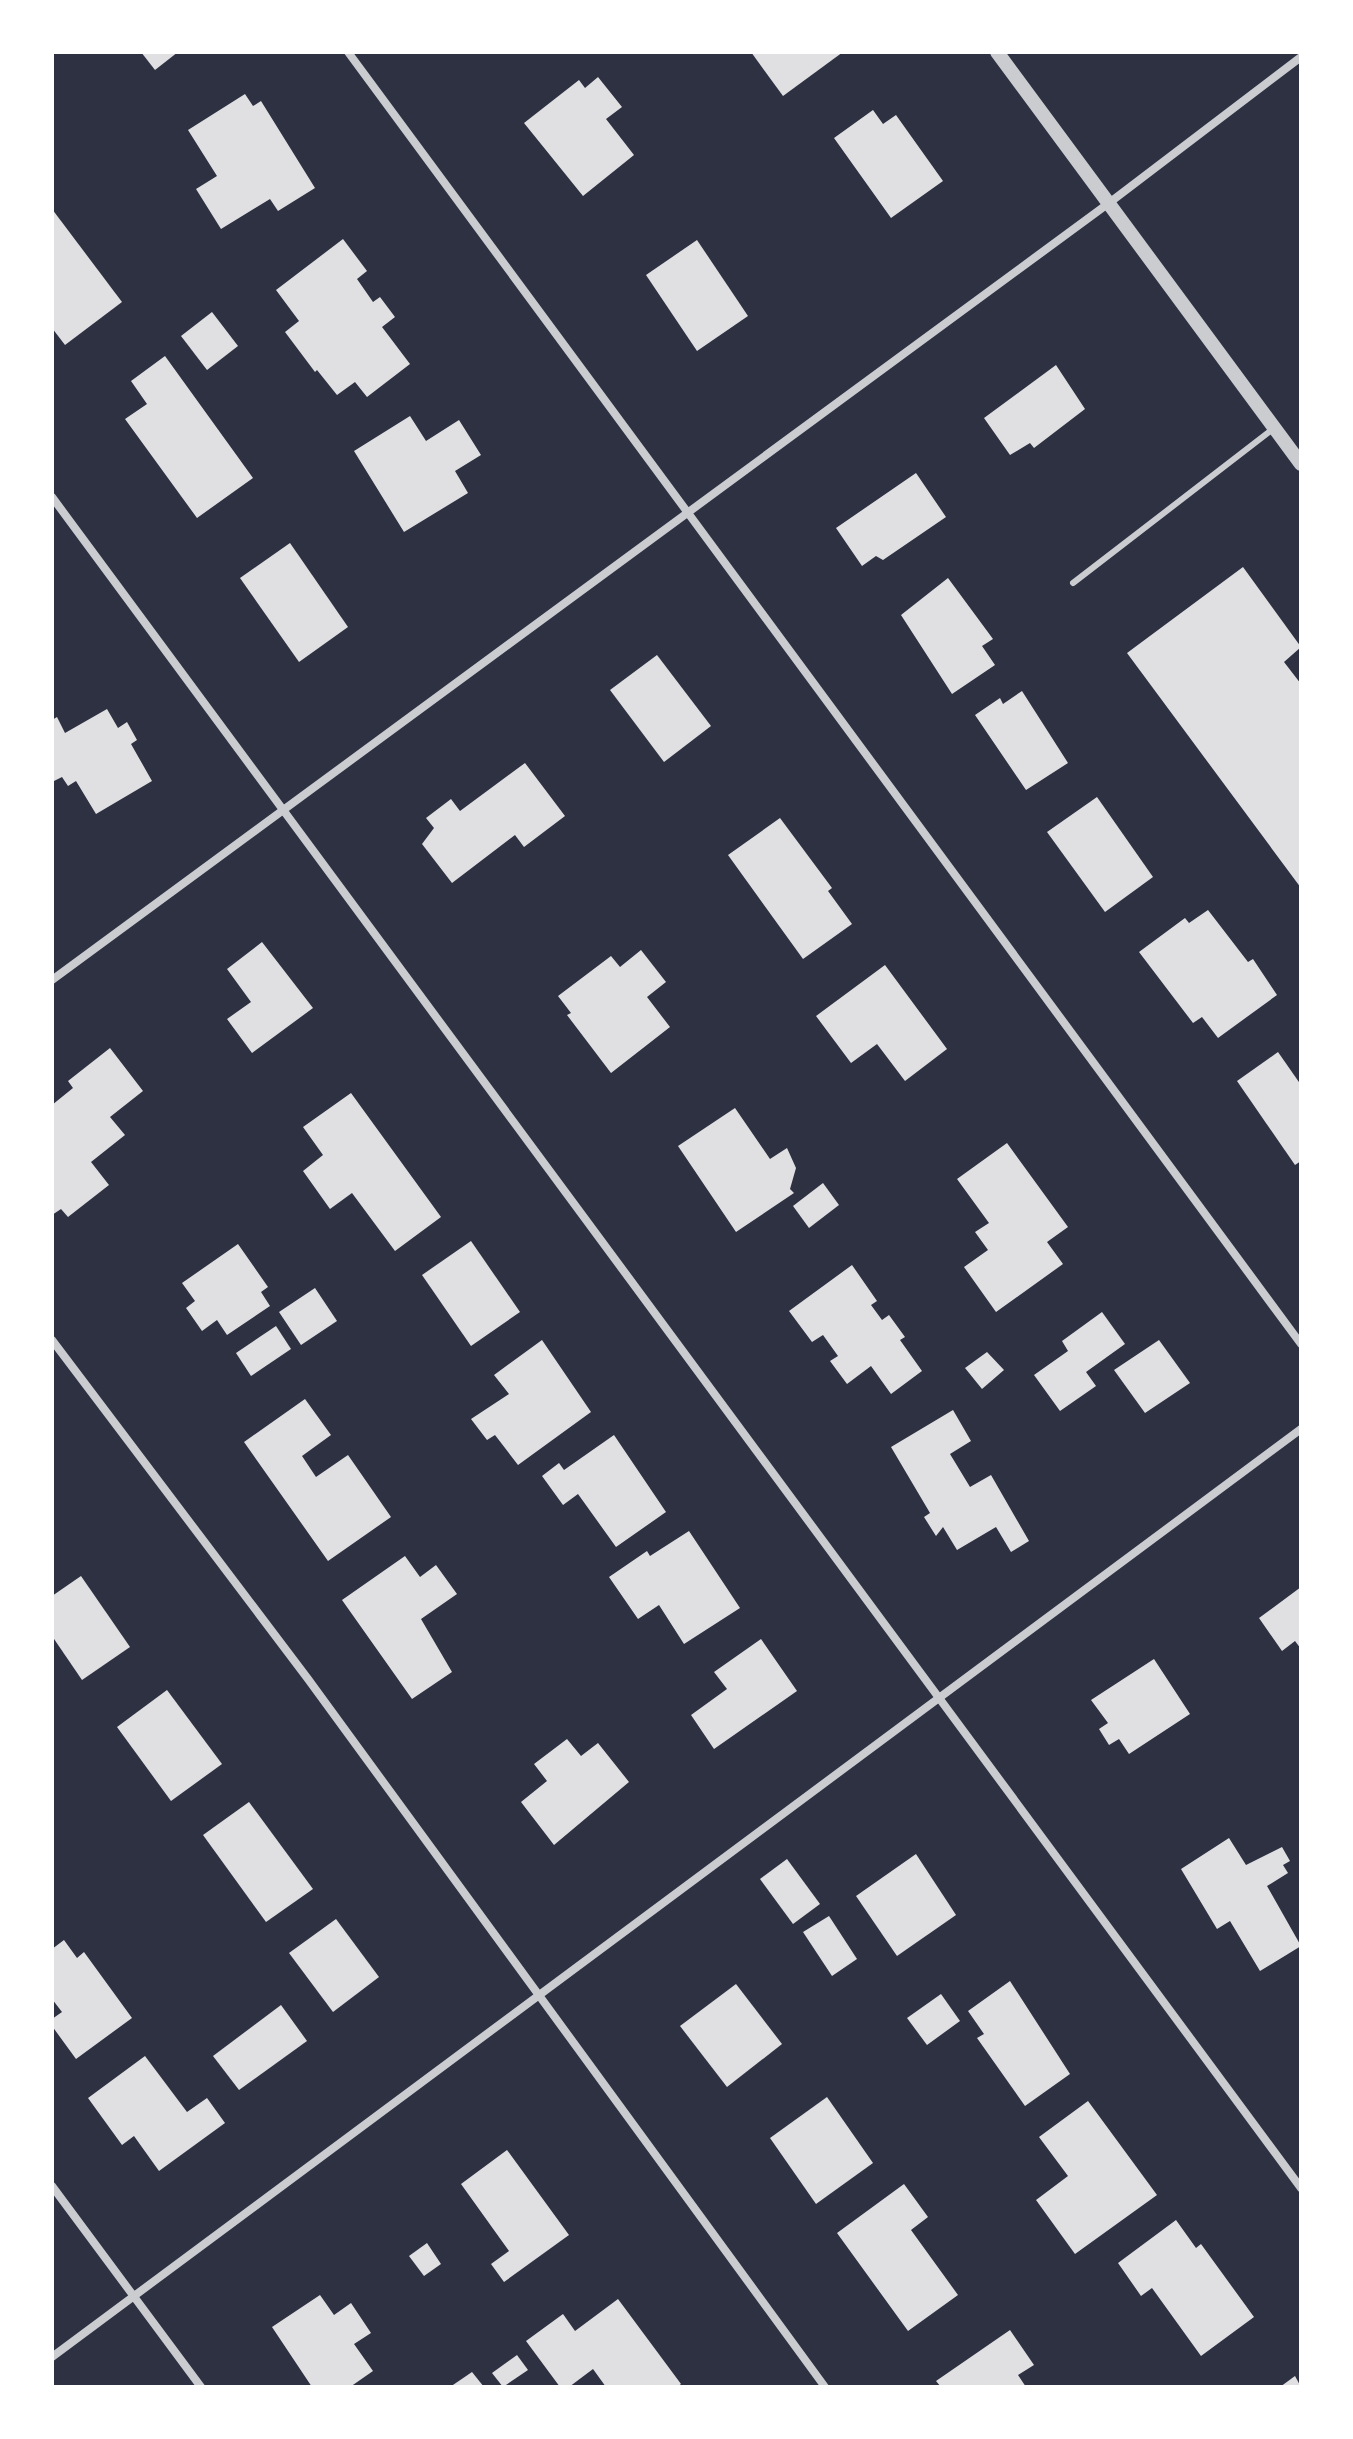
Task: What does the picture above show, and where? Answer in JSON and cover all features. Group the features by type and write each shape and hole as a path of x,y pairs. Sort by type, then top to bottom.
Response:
{"street":[{"path":"348,52 689,510 1301,1344"},
{"path":"997,52 1301,464"},
{"path":"52,980 1109,203 1301,57"},
{"path":"52,497 941,1696 1301,2188"},
{"path":"52,1340 308,1679 825,2387"},
{"path":"52,2357 1301,1429"},
{"path":"52,2186 201,2387"}],"lane":[{"path":"1073,583 1275,428"}],"building":[{"path":"141,52 178,52 155,70"},
{"path":"751,52 843,52 783,96"},
{"path":"598,77 622,107 606,119 634,155 583,196 524,123 579,80 585,88"},
{"path":"245,94 253,106 261,101 315,188 278,211 270,199 221,229 196,189 217,176 188,130"},
{"path":"873,110 883,124 896,115 943,181 891,218 834,138"},
{"path":"52,209 122,302 65,345 52,328"},
{"path":"343,239 367,271 357,279 373,302 380,297 395,317 382,327 410,364 367,397 355,382 337,395 317,370 315,372 285,332 299,321 276,290"},
{"path":"697,240 748,316 697,351 646,275"},
{"path":"212,312 238,346 207,370 181,336"},
{"path":"165,356 253,478 197,518 125,419 147,404 131,381"},
{"path":"1056,365 1085,409 1034,448 1030,443 1010,455 984,418"},
{"path":"410,416 426,441 459,420 481,455 455,471 468,493 404,532 354,451"},
{"path":"916,473 946,517 883,560 876,556 862,566 836,528"},
{"path":"290,543 348,627 299,662 240,578"},
{"path":"1243,567 1301,647 1284,662 1301,684 1301,888 1127,653"},
{"path":"948,578 993,639 982,646 995,665 952,694 901,615"},
{"path":"657,655 711,726 664,762 610,690"},
{"path":"1022,691 1068,763 1026,790 975,715 1000,698 1003,704"},
{"path":"107,709 118,728 127,722 137,740 131,744 152,781 96,814 76,781 68,786 62,777 52,782 52,720 57,717 65,733"},
{"path":"525,763 565,816 524,847 515,835 452,883 422,844 434,828 426,818 451,799 460,811"},
{"path":"1097,797 1153,877 1105,912 1047,832"},
{"path":"780,818 832,888 828,891 852,924 803,959 728,855"},
{"path":"1208,910 1248,962 1253,959 1277,995 1218,1038 1202,1017 1193,1023 1139,952 1185,918 1189,923"},
{"path":"262,942 313,1008 252,1053 227,1019 251,1002 227,969"},
{"path":"641,950 666,982 647,997 670,1027 611,1073 567,1015 571,1013 558,996 611,956 620,967"},
{"path":"885,965 947,1049 905,1081 877,1044 851,1063 816,1016"},
{"path":"110,1048 143,1091 110,1117 125,1135 91,1162 109,1185 68,1217 61,1209 52,1215 52,1105 73,1088 68,1081"},
{"path":"1278,1052 1301,1085 1301,1161 1295,1165 1237,1081"},
{"path":"351,1093 441,1217 395,1251 352,1193 330,1209 303,1171 323,1155 303,1127"},
{"path":"735,1108 770,1159 787,1148 796,1168 790,1189 794,1193 736,1232 678,1146"},
{"path":"1007,1143 1068,1227 1047,1242 1063,1264 996,1312 964,1267 988,1250 975,1232 989,1223 957,1179"},
{"path":"823,1183 839,1205 809,1228 793,1206"},
{"path":"471,1241 520,1312 471,1346 422,1275"},
{"path":"238,1244 268,1287 261,1292 270,1306 227,1335 217,1320 202,1331 186,1308 195,1301 182,1283"},
{"path":"852,1265 877,1301 871,1305 882,1320 889,1315 905,1337 900,1340 922,1371 891,1394 871,1366 847,1384 830,1361 838,1356 823,1335 812,1342 789,1311"},
{"path":"315,1288 337,1321 301,1345 279,1312"},
{"path":"1102,1312 1125,1344 1086,1372 1096,1386 1060,1411 1034,1375 1068,1351 1062,1341"},
{"path":"276,1326 291,1349 251,1376 236,1353"},
{"path":"542,1340 591,1412 518,1465 495,1435 487,1440 471,1419 509,1394 494,1375"},
{"path":"1159,1340 1190,1383 1145,1413 1114,1370"},
{"path":"987,1352 1004,1370 982,1389 965,1368"},
{"path":"305,1399 331,1435 302,1456 316,1477 348,1455 391,1517 328,1561 244,1442"},
{"path":"953,1410 971,1441 950,1454 970,1487 991,1475 1029,1541 1011,1552 996,1527 957,1550 943,1527 936,1536 924,1517 930,1513 891,1447"},
{"path":"614,1435 666,1512 616,1547 578,1494 563,1505 542,1476 559,1463 564,1470"},
{"path":"689,1531 740,1608 684,1644 659,1605 638,1619 609,1577 647,1551 650,1556"},
{"path":"405,1556 420,1577 436,1565 457,1594 421,1619 452,1672 412,1699 342,1600"},
{"path":"81,1576 130,1647 82,1680 52,1636 52,1596"},
{"path":"1301,1587 1301,1649 1295,1641 1282,1651 1259,1618"},
{"path":"761,1639 797,1691 714,1749 691,1715 727,1689 714,1672"},
{"path":"1154,1659 1190,1714 1129,1754 1119,1739 1109,1745 1099,1729 1108,1723 1091,1700"},
{"path":"167,1690 222,1764 171,1801 117,1727"},
{"path":"567,1739 581,1756 598,1743 629,1782 554,1845 521,1802 547,1781 534,1764"},
{"path":"249,1802 313,1889 266,1922 203,1835"},
{"path":"1229,1838 1246,1865 1282,1847 1290,1861 1283,1865 1288,1873 1267,1886 1301,1946 1260,1971 1230,1921 1217,1929 1181,1869"},
{"path":"916,1854 956,1915 897,1956 856,1896"},
{"path":"787,1859 820,1904 793,1924 760,1879"},
{"path":"829,1916 857,1959 832,1976 803,1932"},
{"path":"336,1919 379,1977 333,2012 289,1953"},
{"path":"64,1940 77,1958 84,1952 132,2018 76,2059 52,2026 52,2019 62,2012 52,1999 52,1949"},
{"path":"1010,1981 1070,2074 1025,2106 977,2038 984,2034 968,2011"},
{"path":"736,1984 782,2044 727,2087 680,2026"},
{"path":"941,1994 960,2021 927,2045 907,2018"},
{"path":"281,2005 307,2041 239,2090 213,2056"},
{"path":"145,2056 187,2112 207,2098 225,2123 159,2171 134,2136 122,2145 88,2098"},
{"path":"827,2097 873,2163 816,2204 770,2138"},
{"path":"1088,2101 1157,2195 1075,2254 1036,2200 1068,2176 1039,2137"},
{"path":"507,2150 569,2235 504,2282 491,2264 509,2251 461,2184"},
{"path":"904,2184 928,2217 911,2230 958,2295 908,2331 837,2233"},
{"path":"1176,2220 1196,2248 1201,2244 1254,2317 1201,2356 1152,2288 1141,2296 1118,2263"},
{"path":"427,2243 441,2264 424,2276 409,2256"},
{"path":"320,2295 334,2315 351,2303 371,2333 354,2344 373,2371 350,2387 312,2387 272,2327"},
{"path":"618,2299 681,2384 677,2387 606,2387 593,2369 569,2387 560,2387 526,2341 563,2314 575,2331"},
{"path":"1010,2330 1034,2365 1018,2375 1026,2387 941,2387 936,2381"},
{"path":"517,2355 528,2370 503,2387 492,2373"},
{"path":"472,2372 484,2387 450,2387"},
{"path":"1295,2376 1301,2387 1280,2387"}]}
